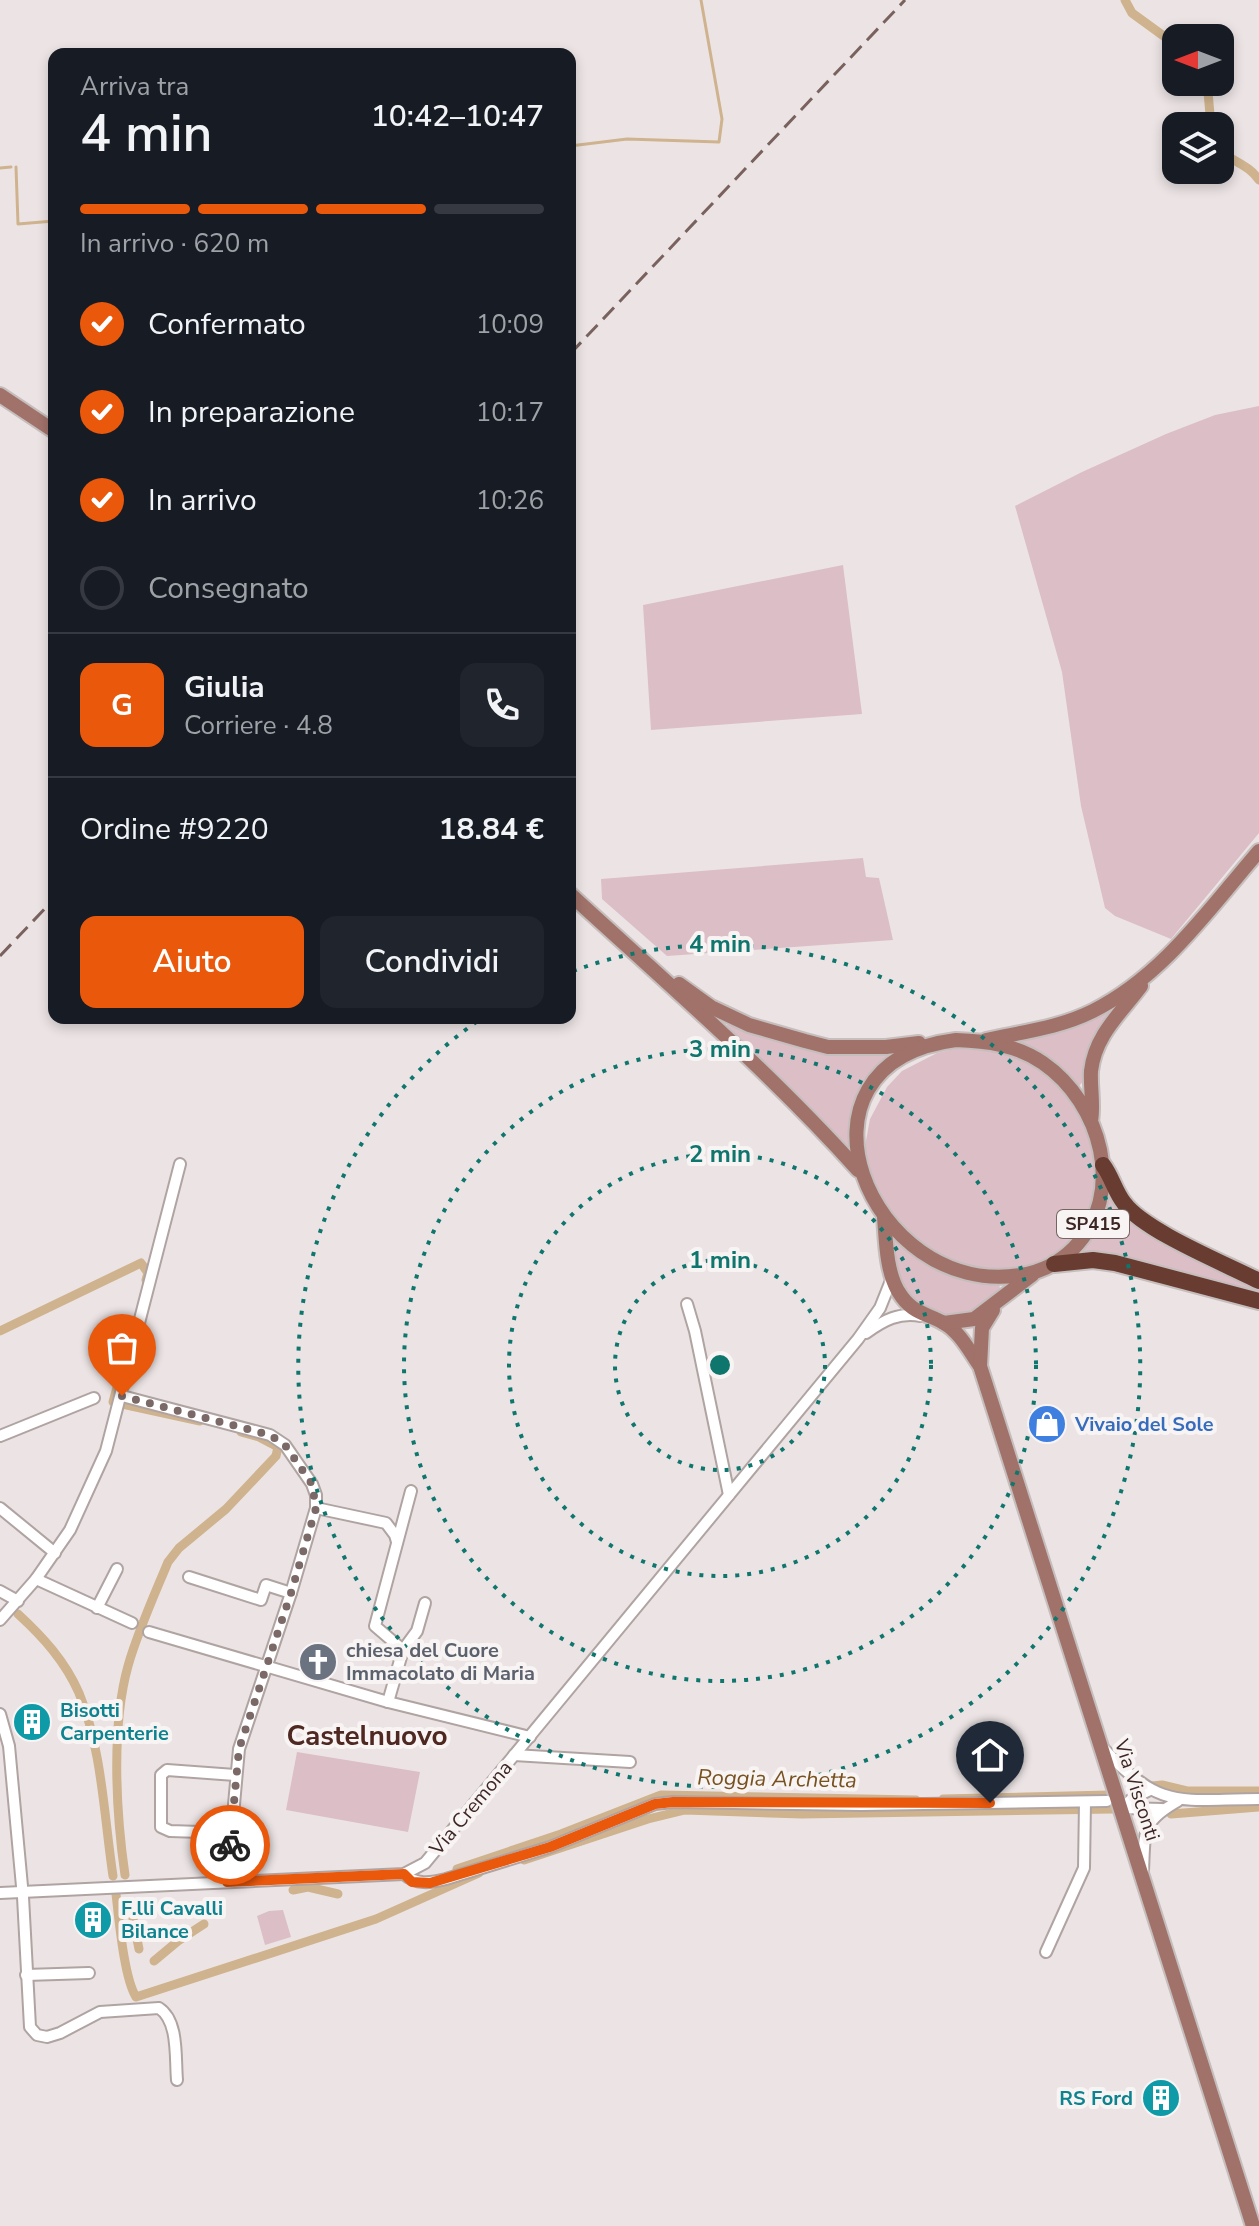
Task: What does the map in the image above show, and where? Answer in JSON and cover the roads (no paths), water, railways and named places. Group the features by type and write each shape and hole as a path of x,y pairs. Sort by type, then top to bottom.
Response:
{"highway":[{"name":"SP415","path":"1103,1165 1123,1203 1144,1223 1259,1281"},
{"name":"SP415","path":"1054,1264 1093,1260 1115,1263 1259,1301"}],"main road":[{"path":"0,395 48,427"},
{"name":"SP415","path":"1091,1121 1094,1105 1091,1072 1095,1052 1110,1023 1259,851"},
{"path":"576,899 725,1035 832,1140 861,1173"},
{"path":"639,957 711,1007 774,1033 828,1047 931,1044"},
{"name":"SP415","path":"982,1041 1021,1052 1042,1062 1058,1075 1083,1104 1103,1165 1104,1188 1092,1226 1068,1254 1037,1271 1003,1277 953,1267 915,1247 884,1217 861,1173 857,1158 856,1128 864,1099 876,1080 917,1048 931,1044 982,1041 1065,1022 1093,1011 1150,974"},
{"path":"884,1217 892,1278 903,1298 925,1316 944,1323 980,1366"},
{"path":"944,1323 974,1319 1037,1271"},
{"path":"980,1366 982,1328 986,1318 1003,1298"},
{"name":"Via Visconti","path":"980,1366 1143,1871 1253,2226"}],"street":[{"path":"0,1620 55,1553 96,1477 120,1402 180,1164"},
{"name":"Via Cremona","path":"404,1874 425,1863 858,1339 880,1308 892,1278"},
{"path":"687,1304 729,1495"},
{"name":"Via Cremona","path":"858,1339 891,1317 911,1314 925,1316"},
{"path":"0,1436 94,1398"},
{"path":"120,1402 270,1435 285,1445 312,1484 316,1508 239,1749 227,1882"},
{"path":"403,1650 375,1626 411,1491"},
{"path":"0,1508 55,1553"},
{"path":"316,1508 386,1523 398,1544"},
{"path":"97,1608 117,1569"},
{"path":"189,1577 261,1600 266,1585 291,1593"},
{"path":"36,1579 132,1623"},
{"path":"0,1591 18,1601"},
{"path":"388,1702 403,1650 417,1631 425,1603"},
{"path":"149,1632 388,1702 530,1737"},
{"path":"0,1714 9,1746 30,2027 37,2035 47,2037 100,2012 155,2008 168,2015 172,2027 177,2080"},
{"path":"1102,1746 1128,1775 1150,1790 1178,1801 1259,1799"},
{"name":"Via Cremona","path":"514,1755 630,1762"},
{"path":"231,1833 170,1831 161,1827 161,1775 167,1770 235,1775"},
{"path":"1122,1808 1133,1798 1150,1790"},
{"path":"0,1893 404,1874 412,1882 430,1883 550,1847 655,1804 673,1802 861,1805 1107,1801"},
{"path":"1143,1871 1145,1834 1155,1815 1178,1801"},
{"path":"1046,1952 1084,1868 1085,1802"},
{"path":"1122,1808 1164,1809"},
{"path":"26,1975 89,1973"}],"waterway":[{"path":"576,145 627,139 719,142 722,119 701,0"},
{"path":"1125,0 1132,13 1162,35"},
{"path":"1208,96 1210,112"},
{"path":"1234,160 1259,180"},
{"path":"0,168 11,167"},
{"path":"16,167 18,224 48,222"},
{"name":"Roggia Archetta","path":"0,1331 141,1263 148,1273 146,1280"},
{"name":"Roggia Archetta","path":"128,1348 113,1402 200,1421"},
{"name":"Roggia Archetta","path":"125,1875 119,1825 117,1743 128,1666 168,1562 179,1548 226,1509 276,1456 278,1447 241,1432"},
{"path":"18,1614 53,1650 67,1670 87,1714 101,1783 113,1876"},
{"name":"Roggia Archetta","path":"1152,1786 1162,1785 1187,1791 1259,1791"},
{"name":"Roggia Archetta","path":"457,1869 561,1834 661,1795 916,1800"},
{"name":"Roggia Archetta","path":"943,1799 1109,1795"},
{"path":"1171,1814 1259,1807"},
{"path":"524,1860 685,1810 802,1814 1113,1809"},
{"path":"116,1894 125,1963 136,1997 376,1919 479,1873"},
{"name":"Roggia Archetta","path":"293,1890 308,1887 338,1894"},
{"name":"Roggia Archetta","path":"133,1919 139,1949"},
{"name":"Roggia Archetta","path":"154,1961 204,1924"}],"railway":[{"path":"576,348 905,0"},
{"path":"0,956 48,905"}],"place":[{"name":"Vivaio del Sole","path":"1047,1424"},
{"name":"chiesa del Cuore Immacolato di Maria","path":"318,1662"},
{"name":"Bisotti Carpenterie","path":"32,1722"},
{"name":"F.lli Cavalli Bilance","path":"93,1920"},
{"name":"RS Ford","path":"1161,2098"}],"district":[{"name":"Castelnuovo","path":"367,1736"}]}
